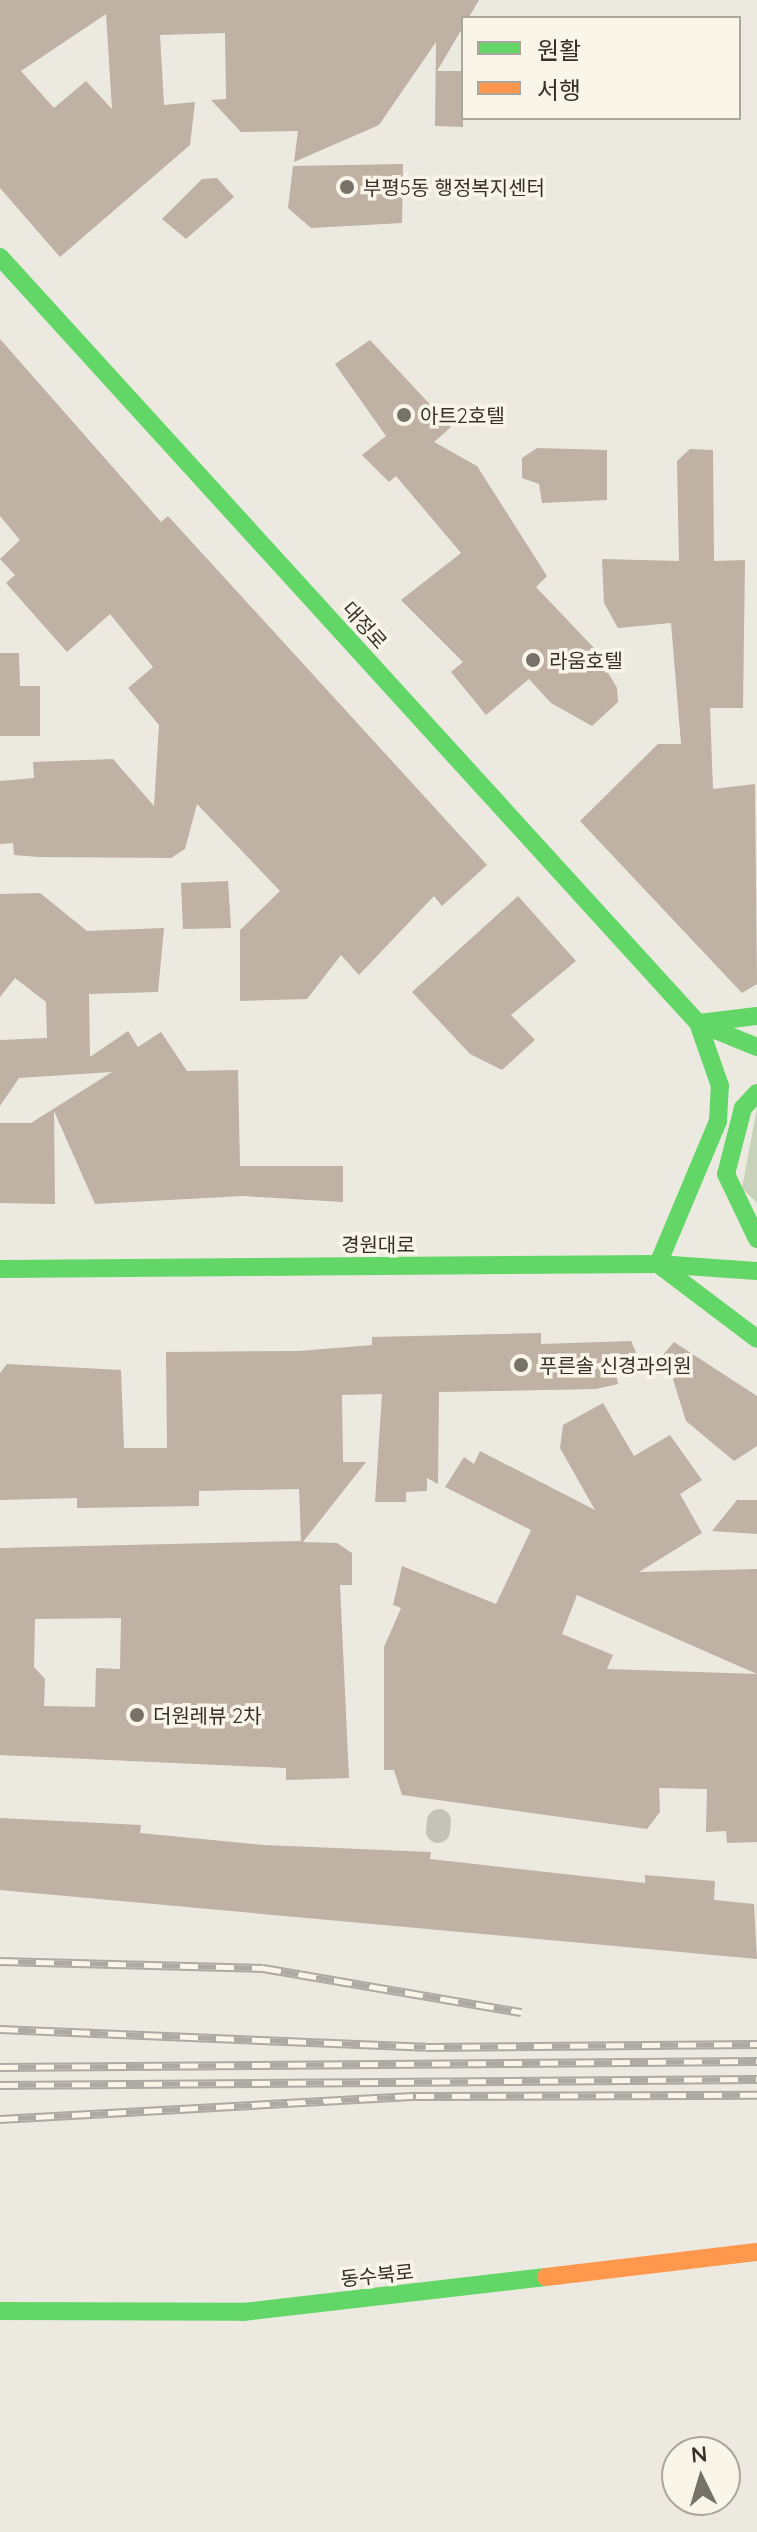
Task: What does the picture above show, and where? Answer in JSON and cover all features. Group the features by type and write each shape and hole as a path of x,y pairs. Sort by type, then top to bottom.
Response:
{"street":[{"name":"대정로","path":"0,257 698,1023"},
{"path":"698,1023 757,1016"},
{"path":"698,1023 757,1047"},
{"path":"698,1023 720,1086 718,1121 658,1264 757,1339"},
{"path":"757,1093 743,1108 726,1174 757,1239"},
{"name":"경원대로","path":"0,1269 658,1264 757,1271"},
{"name":"동수북로","path":"0,2311 243,2312 757,2252"}],"green space":[{"path":"757,1108 757,1203 742,1188"}],"building":[{"path":"0,0 479,0 470,16 461,16 461,30 437,71 461,71 463,127 435,126 436,42 379,125 294,162 298,131 241,132 211,100 226,99 225,33 160,35 164,105 195,102 190,145 60,257 0,188","holes":["106,14 112,109 86,81 54,108 21,71"]},
{"name":"부평5동 행정복지센터","path":"403,164 402,223 311,228 288,208 293,166"},
{"path":"217,178 234,197 186,239 162,219 202,179"},
{"path":"0,339 161,522 168,516 487,865 442,906 434,896 359,975 341,955 307,999 240,1001 240,930 280,891 197,804 185,849 171,858 38,857 14,855 13,843 0,844 0,781 34,778 33,762 113,759 154,806 159,725 128,688 153,667 110,614 67,652 6,583 15,575 0,559 20,540 0,516"},
{"path":"370,340 451,427 434,442 477,466 547,576 536,587 593,647 617,688 618,702 592,726 551,703 529,679 486,715 451,672 463,662 401,600 461,553 396,476 389,482 362,455 386,436 335,364"},
{"path":"537,448 607,450 607,500 542,503 539,484 522,478 522,458"},
{"path":"690,449 713,450 714,561 745,560 743,708 710,708 713,789 755,784 757,984 742,993 580,821 658,744 681,744 671,623 618,628 604,603 602,559 679,561 677,461"},
{"path":"0,653 19,653 20,686 40,686 40,736 0,736"},
{"path":"228,881 231,928 183,929 181,883"},
{"path":"40,893 87,931 164,928 158,992 89,994 90,1057 128,1031 138,1047 161,1032 187,1071 238,1070 240,1166 343,1166 343,1202 243,1196 95,1204 54,1111 55,1204 0,1203 0,1123 31,1123 112,1072 19,1078 0,1106 0,1040 47,1038 46,1002 15,978 0,997 0,894"},
{"path":"518,896 576,961 511,1015 535,1040 502,1070 470,1054 412,992"},
{"path":"541,1333 541,1344 631,1341 645,1372 616,1372 618,1384 596,1389 439,1392 438,1484 427,1478 427,1491 406,1492 406,1502 375,1502 382,1394 342,1395 343,1462 366,1462 303,1542 337,1543 352,1553 352,1585 340,1585 349,1778 286,1780 286,1768 0,1755 0,1548 301,1541 299,1489 199,1491 199,1506 77,1508 77,1498 0,1500 0,1373 7,1364 121,1370 124,1448 167,1448 166,1352 299,1351 372,1345 372,1337","holes":["121,1618 120,1669 96,1668 95,1707 44,1706 45,1679 34,1667 35,1619"]},
{"path":"674,1342 757,1396 757,1446 734,1461 686,1421 671,1373 648,1372"},
{"path":"603,1403 634,1456 670,1435 702,1480 680,1494 702,1533 639,1572 757,1569 757,1674 757,1842 727,1843 726,1831 706,1832 707,1789 659,1788 660,1812 647,1829 402,1795 394,1770 384,1770 384,1647 401,1608 393,1605 402,1566 496,1604 531,1530 445,1487 464,1457 474,1464 480,1451 595,1510 560,1448 563,1425","holes":["577,1595 757,1674 607,1669 613,1655 562,1634"]},
{"path":"737,1500 757,1500 757,1534 712,1531"},
{"path":"0,1818 141,1825 140,1833 264,1845 431,1852 430,1859 645,1883 645,1875 715,1881 714,1900 754,1904 757,1959 0,1890"}],"railway":[{"path":"0,1961 263,1968 521,2012"},
{"path":"0,2029 426,2047 757,2044"},
{"path":"0,2067 757,2061"},
{"path":"0,2085 757,2079"},
{"path":"0,2119 416,2096 757,2095"}],"traffic: fast":[{"path":"0,257 698,1023 757,1047"},
{"path":"699,1023 757,1016"},
{"path":"658,1264 718,1121 720,1086 698,1023"},
{"path":"757,1093 743,1108 726,1174 757,1239"},
{"path":"658,1264 757,1339"},
{"path":"0,1269 658,1264 757,1271"},
{"path":"0,2311 243,2312 546,2277"}],"traffic: slow":[{"path":"546,2277 757,2252"}],"place":[{"name":"부평5동 행정복지센터","path":"347,187"},
{"name":"아트2호텔","path":"404,415"},
{"name":"라움호텔","path":"533,660"},
{"name":"푸른솔 신경과의원","path":"521,1365"},
{"name":"더원레뷰 2차","path":"137,1715"}]}
